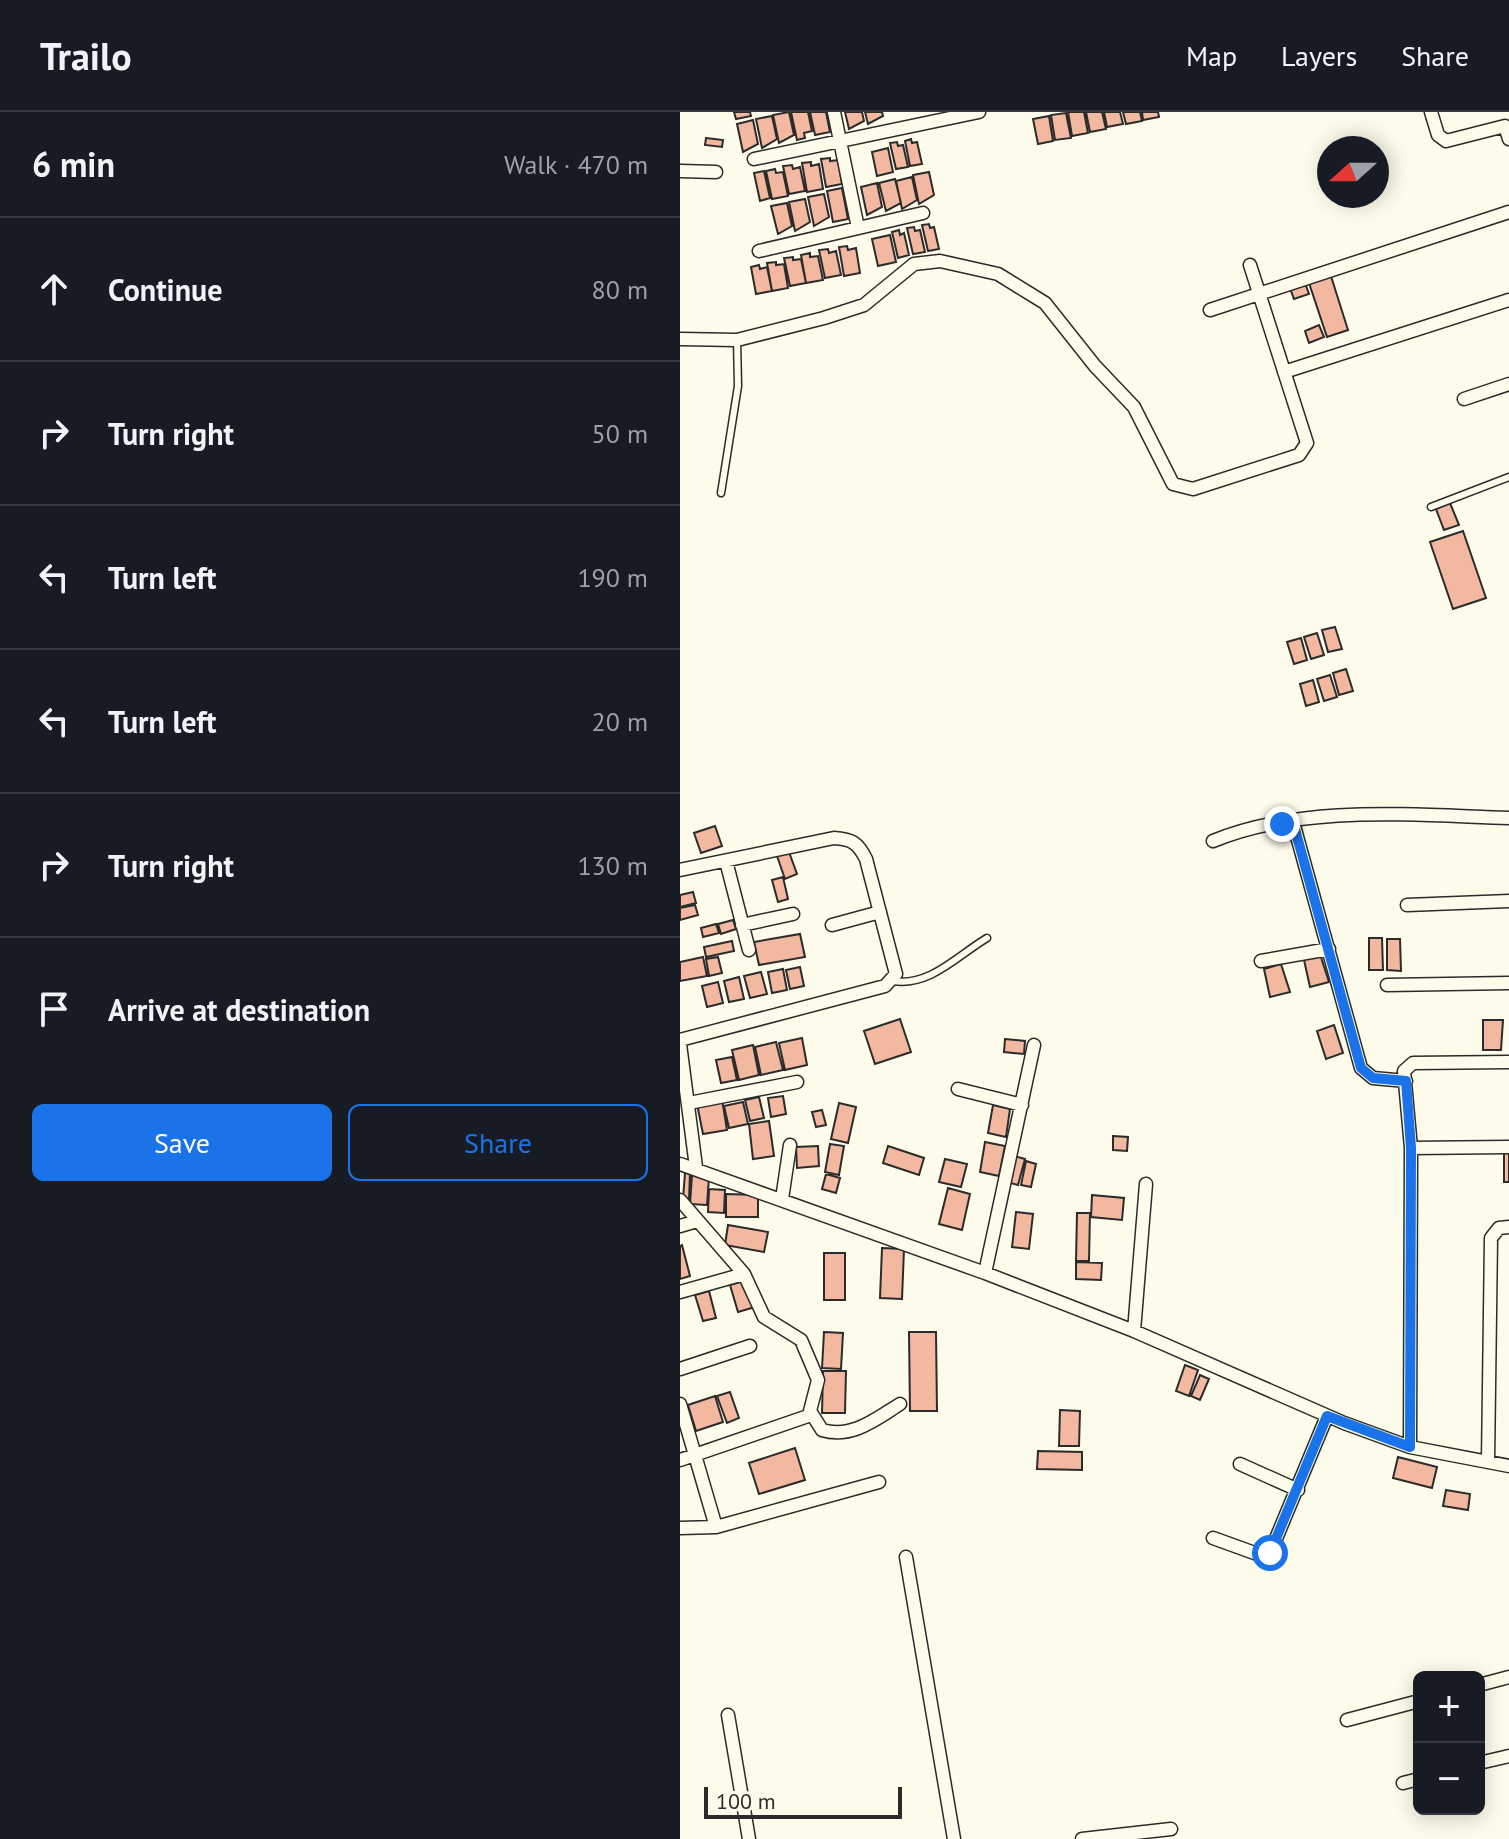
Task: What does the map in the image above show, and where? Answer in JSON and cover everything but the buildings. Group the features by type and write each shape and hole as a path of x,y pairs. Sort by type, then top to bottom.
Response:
{"street":[{"path":"834,112 858,228"},
{"path":"754,159 979,112"},
{"path":"1431,112 1438,135 1446,141 1508,130"},
{"path":"680,171 716,172"},
{"path":"1210,310 1509,212"},
{"path":"759,251 923,213"},
{"path":"680,339 737,340 864,305 914,264 940,261 998,274 1045,303 1095,366 1134,407 1167,475 1173,484 1186,489 1284,460 1304,450 1307,435 1250,265"},
{"path":"1284,372 1509,300"},
{"path":"1464,399 1509,384"},
{"path":"1213,841 1241,830 1293,822 1382,815 1509,818"},
{"path":"1293,822 1361,1068 1373,1078 1406,1081"},
{"path":"680,870 834,838 850,838 859,845 866,859 896,974 893,981 885,986 680,1042 696,1167"},
{"path":"726,861 749,950"},
{"path":"1407,905 1509,901"},
{"path":"832,925 880,912"},
{"path":"742,925 793,914"},
{"path":"1261,961 1329,949"},
{"path":"1387,985 1509,983"},
{"path":"985,1273 1034,1045"},
{"path":"1410,1447 1411,1148 1405,1067 1413,1063 1509,1062"},
{"path":"689,1103 797,1082"},
{"path":"958,1089 1022,1105"},
{"path":"782,1199 790,1145"},
{"path":"1411,1148 1509,1147"},
{"path":"680,1164 696,1167 985,1273 1134,1331 1327,1416 1410,1447 1509,1466"},
{"path":"1134,1331 1146,1184"},
{"path":"680,1200 744,1274 764,1317 801,1340 818,1380 811,1415 822,1430 837,1435 863,1428 900,1404"},
{"path":"680,1226 697,1221"},
{"path":"1488,1462 1491,1238 1499,1228 1509,1227"},
{"path":"680,1292 744,1274"},
{"path":"680,1369 750,1346"},
{"path":"680,1404 716,1527"},
{"path":"680,1460 811,1415"},
{"path":"1213,1538 1260,1555 1270,1553 1327,1416"},
{"path":"1240,1464 1298,1490"},
{"path":"680,1528 716,1527 879,1482"},
{"path":"906,1557 954,1839"},
{"path":"1485,1683 1509,1677"},
{"path":"1347,1720 1413,1703"},
{"path":"728,1715 749,1839"},
{"path":"1485,1762 1509,1756"},
{"path":"1403,1783 1413,1780"},
{"path":"1082,1839 1171,1829"}],"lane":[{"path":"721,493 738,386 737,340"},
{"path":"1431,507 1509,477"},
{"path":"893,981 905,983 941,970 987,938"}],"route":[{"path":"1270,1553 1327,1416 1410,1447 1411,1148 1406,1081 1373,1078 1361,1068 1293,822 1282,824"}]}
